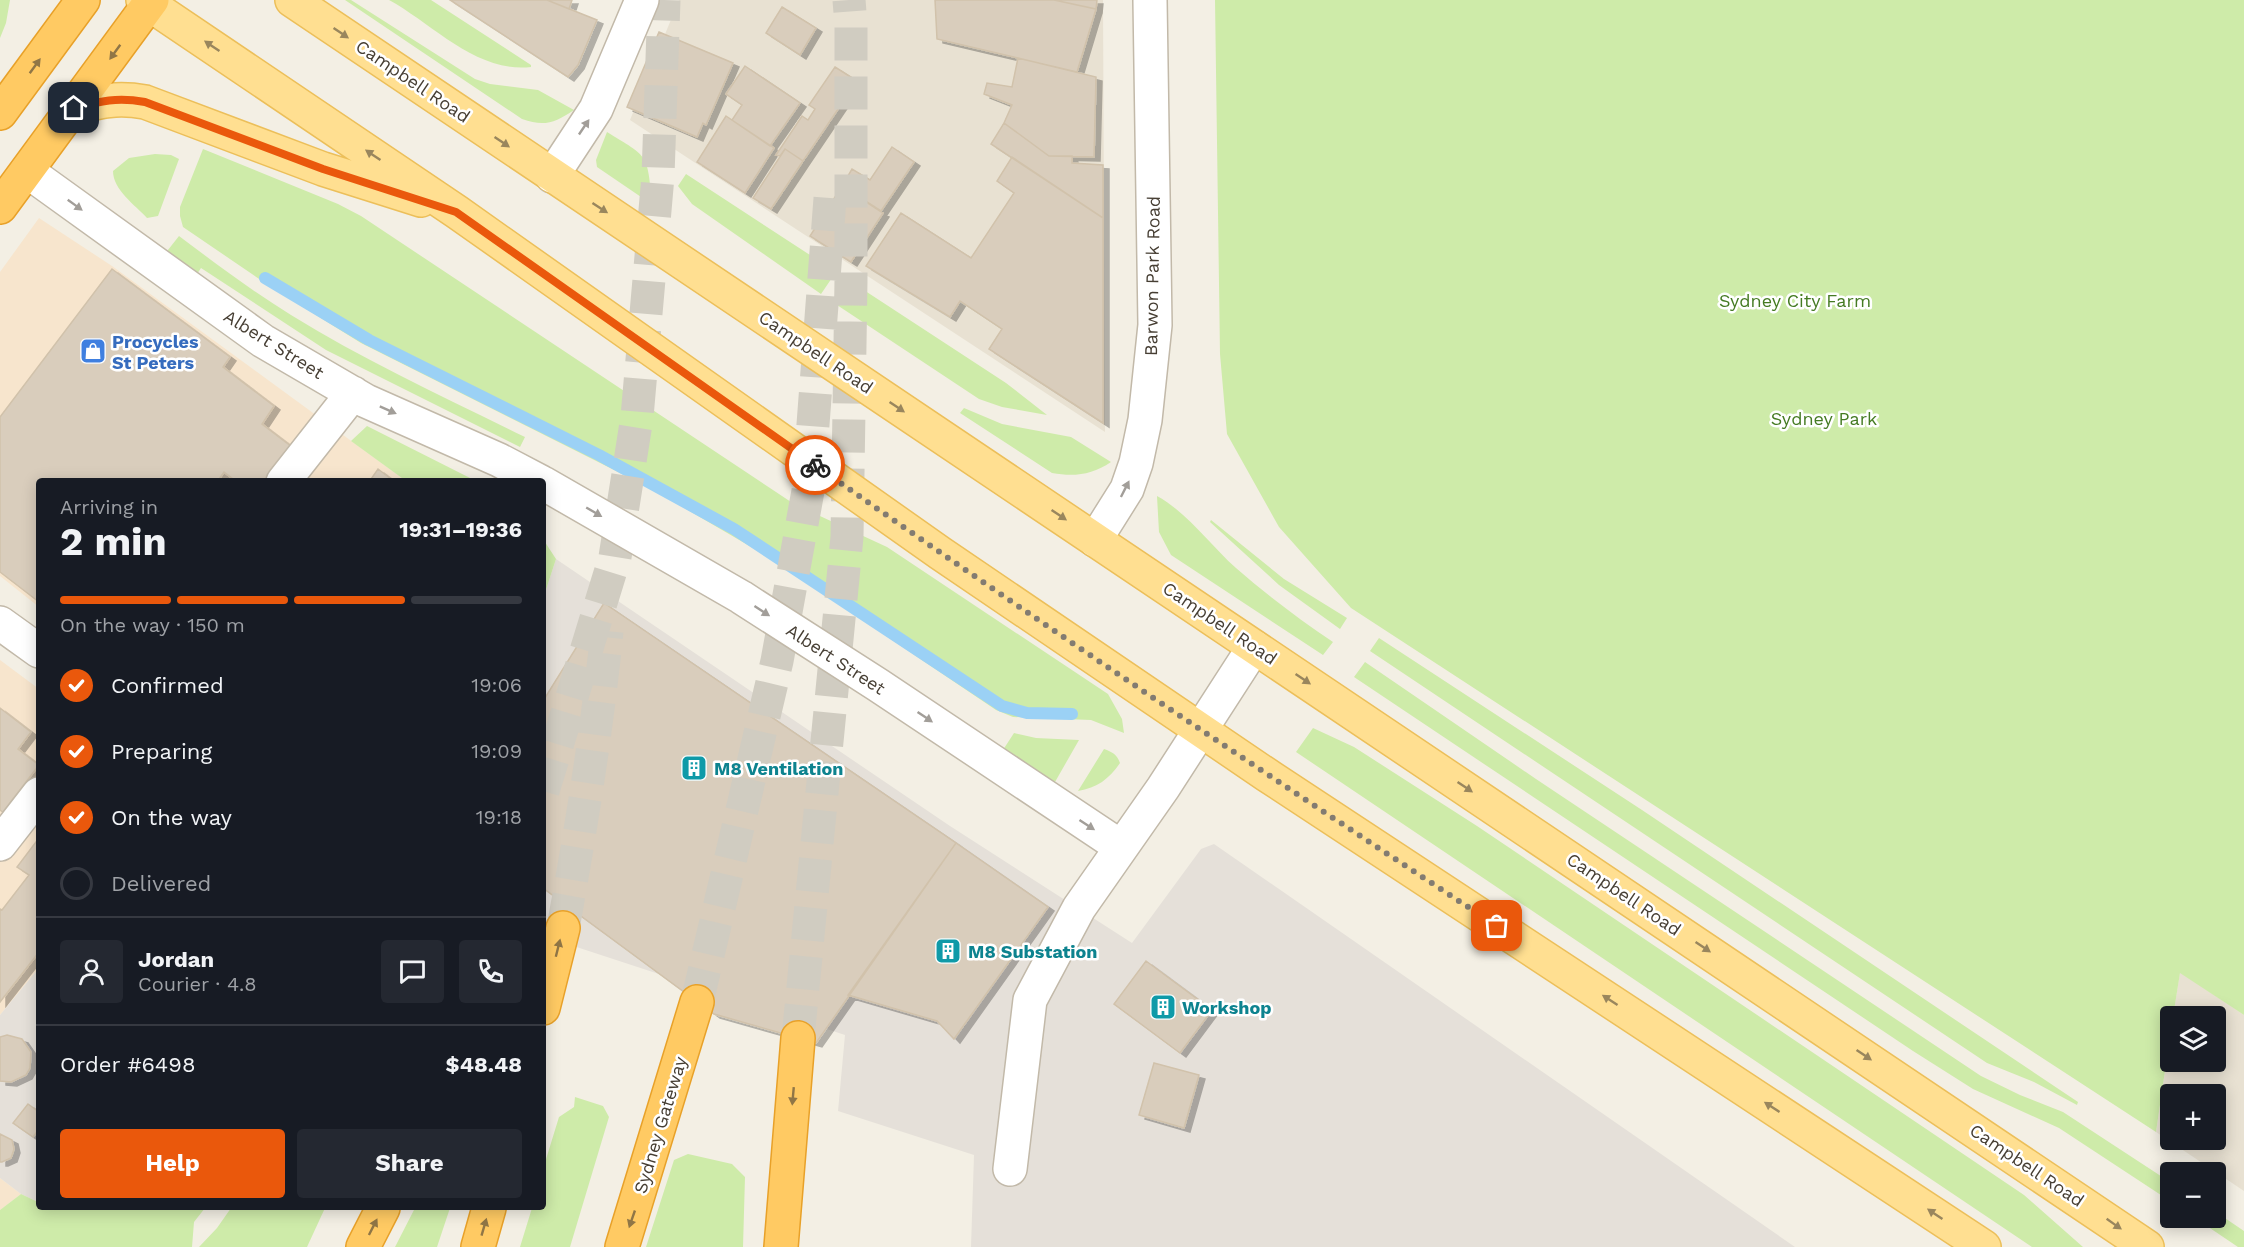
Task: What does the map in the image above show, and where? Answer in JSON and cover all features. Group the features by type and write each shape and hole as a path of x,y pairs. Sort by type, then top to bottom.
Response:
{"highway":[{"path":"0,113 83,0"},
{"path":"0,207 74,108 148,1"},
{"path":"546,996 563,928"},
{"name":"Sydney Gateway","path":"622,1247 697,1002"},
{"path":"781,1247 798,1038"},
{"path":"363,1247 382,1210"},
{"path":"478,1247 488,1210"}],"main road":[{"name":"Campbell Road","path":"292,0 2147,1247"},
{"path":"148,1 456,212 940,553 1292,791 1984,1247"},
{"path":"74,108 107,99 145,102 323,169 456,212"}],"street":[{"path":"552,176 596,109 642,0"},
{"name":"Barwon Park Road","path":"1095,540 1126,489 1136,463 1145,420 1155,325 1150,0"},
{"name":"Albert Street","path":"27,171 263,341 353,393 534,478"},
{"path":"286,478 353,393"},
{"name":"Albert Street","path":"546,484 741,597 1121,847"},
{"path":"0,623 36,649"},
{"path":"1010,1169 1030,1000 1079,908 1163,788 1254,646"},
{"path":"0,844 36,798"}],"shaded area":[{"path":"679,0 1103,0 1105,432 630,120"},
{"path":"39,218 112,266 402,478 36,478 36,605 0,576 0,272"},
{"path":"556,559 950,826 1132,943 1201,849 1214,844 1795,1247 971,1247 974,1155 838,1111 845,1035 546,937 546,590"},
{"path":"0,660 36,687 36,972 0,1015"},
{"path":"36,972 36,1201 21,1194 0,1178 0,1015"},
{"path":"2180,972 2244,1015 2244,1191 2226,1179 2226,1162 2201,1162 2183,1150 2226,1150 2226,1084 2163,1084 2165,1072 2226,1072 2226,1006 2175,1006"},
{"path":"2160,1105 2160,1135 2156,1132"},
{"path":"0,1178 21,1194 0,1210"}],"green space":[{"path":"0,0 10,0 6,23 0,38"},
{"path":"345,0 351,0 475,79 490,84 538,90 574,110 549,122 537,123 522,119"},
{"path":"389,0 431,0 531,67 511,67 474,55"},
{"name":"Sydney Park","path":"1215,0 2244,0 2244,1015 2180,973 2175,1006 2160,1006 2160,1072 2165,1072 2163,1084 2160,1084 2156,1132 1351,608 1279,527 1227,434 1220,354"},
{"path":"607,132 629,145 641,156 648,170 651,195 644,199 597,167 596,160"},
{"path":"203,149 338,204 361,216 794,504 887,547 1108,694 1122,719 1124,733 1091,720 1013,717 996,710 775,561 652,489 361,343 271,287 183,227 180,207"},
{"path":"155,154 171,155 179,159 158,216 147,218 121,191 113,171 129,158"},
{"path":"686,174 836,272 821,294 692,204 678,186"},
{"path":"179,236 234,277 319,332 406,379 525,437 520,447 326,350 201,268 197,274 164,255"},
{"path":"850,281 1006,383 1047,415 1002,407 979,399 834,303"},
{"path":"964,408 1002,424 1071,437 1111,462 1097,470 1083,474 1052,473 960,413"},
{"path":"367,426 470,478 402,478 351,441"},
{"path":"1157,496 1189,520 1226,559 1248,578 1333,642 1323,655 1171,555 1159,532"},
{"path":"1211,520 1284,579 1347,618 1340,629 1279,585 1210,522"},
{"path":"546,544 556,559 546,590"},
{"path":"1379,638 1642,810 2078,1102 2077,1105 2034,1082 1987,1063 1370,651"},
{"path":"1365,662 1981,1076 2063,1112 2160,1175 2160,1194 2059,1128 1973,1089 1913,1051 1354,677"},
{"path":"1313,728 1354,747 1477,826 2024,1195 2083,1247 2032,1247 1296,752"},
{"path":"1014,733 1036,738 1079,740 1051,789 1001,753"},
{"path":"1104,749 1114,754 1120,763 1102,782 1078,791"},
{"path":"575,1097 603,1106 609,1117 570,1247 520,1247 531,1210 546,1210 546,1159 559,1117 574,1107"},
{"path":"688,1154 732,1164 745,1177 743,1247 646,1247 674,1160"},
{"path":"21,1194 36,1201 36,1210 203,1210 194,1222 192,1247 0,1247 0,1210"},
{"path":"230,1210 324,1210 307,1247 199,1247"},
{"path":"414,1210 449,1210 437,1247 395,1247"},
{"path":"2226,1219 2244,1231 2244,1247 2238,1247 2210,1228 2226,1228"}],"building":[{"path":"450,0 547,0 597,20 578,65 568,77"},
{"path":"547,0 572,0 569,9"},
{"path":"935,0 1054,0 1096,9 1077,72 937,39"},
{"path":"1054,0 1097,0 1096,9"},
{"path":"782,7 816,28 800,55 766,33"},
{"path":"659,32 733,63 706,125 703,123 697,137 627,107"},
{"path":"1018,58 1096,77 1094,157 1049,156 1004,123 1012,105 984,94 987,83 1012,87"},
{"path":"745,66 800,103 770,146 732,120 742,105 726,94"},
{"path":"835,67 857,81 803,161 785,149 780,156 776,155 802,116 808,120 815,109 809,105"},
{"path":"726,116 774,148 745,193 697,162"},
{"path":"1004,123 1049,156 1072,156 1072,163 1103,165 1103,218 991,144"},
{"path":"892,147 914,162 881,211 842,186 852,169 870,180"},
{"path":"785,149 803,161 771,209 753,198"},
{"path":"1012,157 1103,218 1103,423 989,349 1002,329 960,301 950,317 866,266 901,213 971,258 1014,193 997,181"},
{"path":"842,186 883,213 851,262 810,236"},
{"path":"112,269 230,357 223,367 274,406 262,424 292,447 269,478 232,478 224,472 220,478 36,478 36,600 0,572 0,417"},
{"path":"378,469 390,478 372,478"},
{"name":"M8 Ventilation","path":"604,603 956,843 816,1043 714,1014 546,890 546,696"},
{"path":"0,708 31,732 18,749 36,763 36,769 3,812 0,810"},
{"path":"36,842 36,956 0,1002 0,909 2,910 29,875 17,867"},
{"name":"M8 Substation","path":"956,843 1048,907 954,1039 937,1021 848,995"},
{"name":"Workshop","path":"1146,961 1212,1010 1180,1053 1114,1004"},
{"path":"7,1035 22,1039 31,1052 30,1068 26,1075 11,1082 0,1081 0,1037"},
{"path":"1154,1063 1199,1075 1184,1128 1139,1115"},
{"path":"28,1104 36,1110 36,1133 33,1137 13,1123"},
{"path":"0,1134 12,1140 14,1149 11,1158 2,1162 0,1162"}],"waterway":[{"path":"265,278 369,340 599,455 734,529 1002,706 1027,713 1072,714"}],"tunnel":[{"path":"546,781 615,557 637,417 658,176 664,0"},
{"path":"798,1038 847,537 851,280 851,25 849,0"},
{"path":"697,1002 777,661 808,491 831,185"},
{"path":"563,928 588,780 607,631"}],"way so far":[{"path":"815,465 940,553 1267,775 1497,926"}],"place":[{"name":"Procycles St Peters","path":"93,351"},
{"name":"M8 Ventilation","path":"694,768"},
{"name":"M8 Substation","path":"948,951"},
{"name":"Workshop","path":"1163,1007"}],"route":[{"path":"74,108 107,99 145,102 323,169 456,212 815,465"}],"park label":[{"name":"Sydney City Farm","path":"1795,300"}]}
